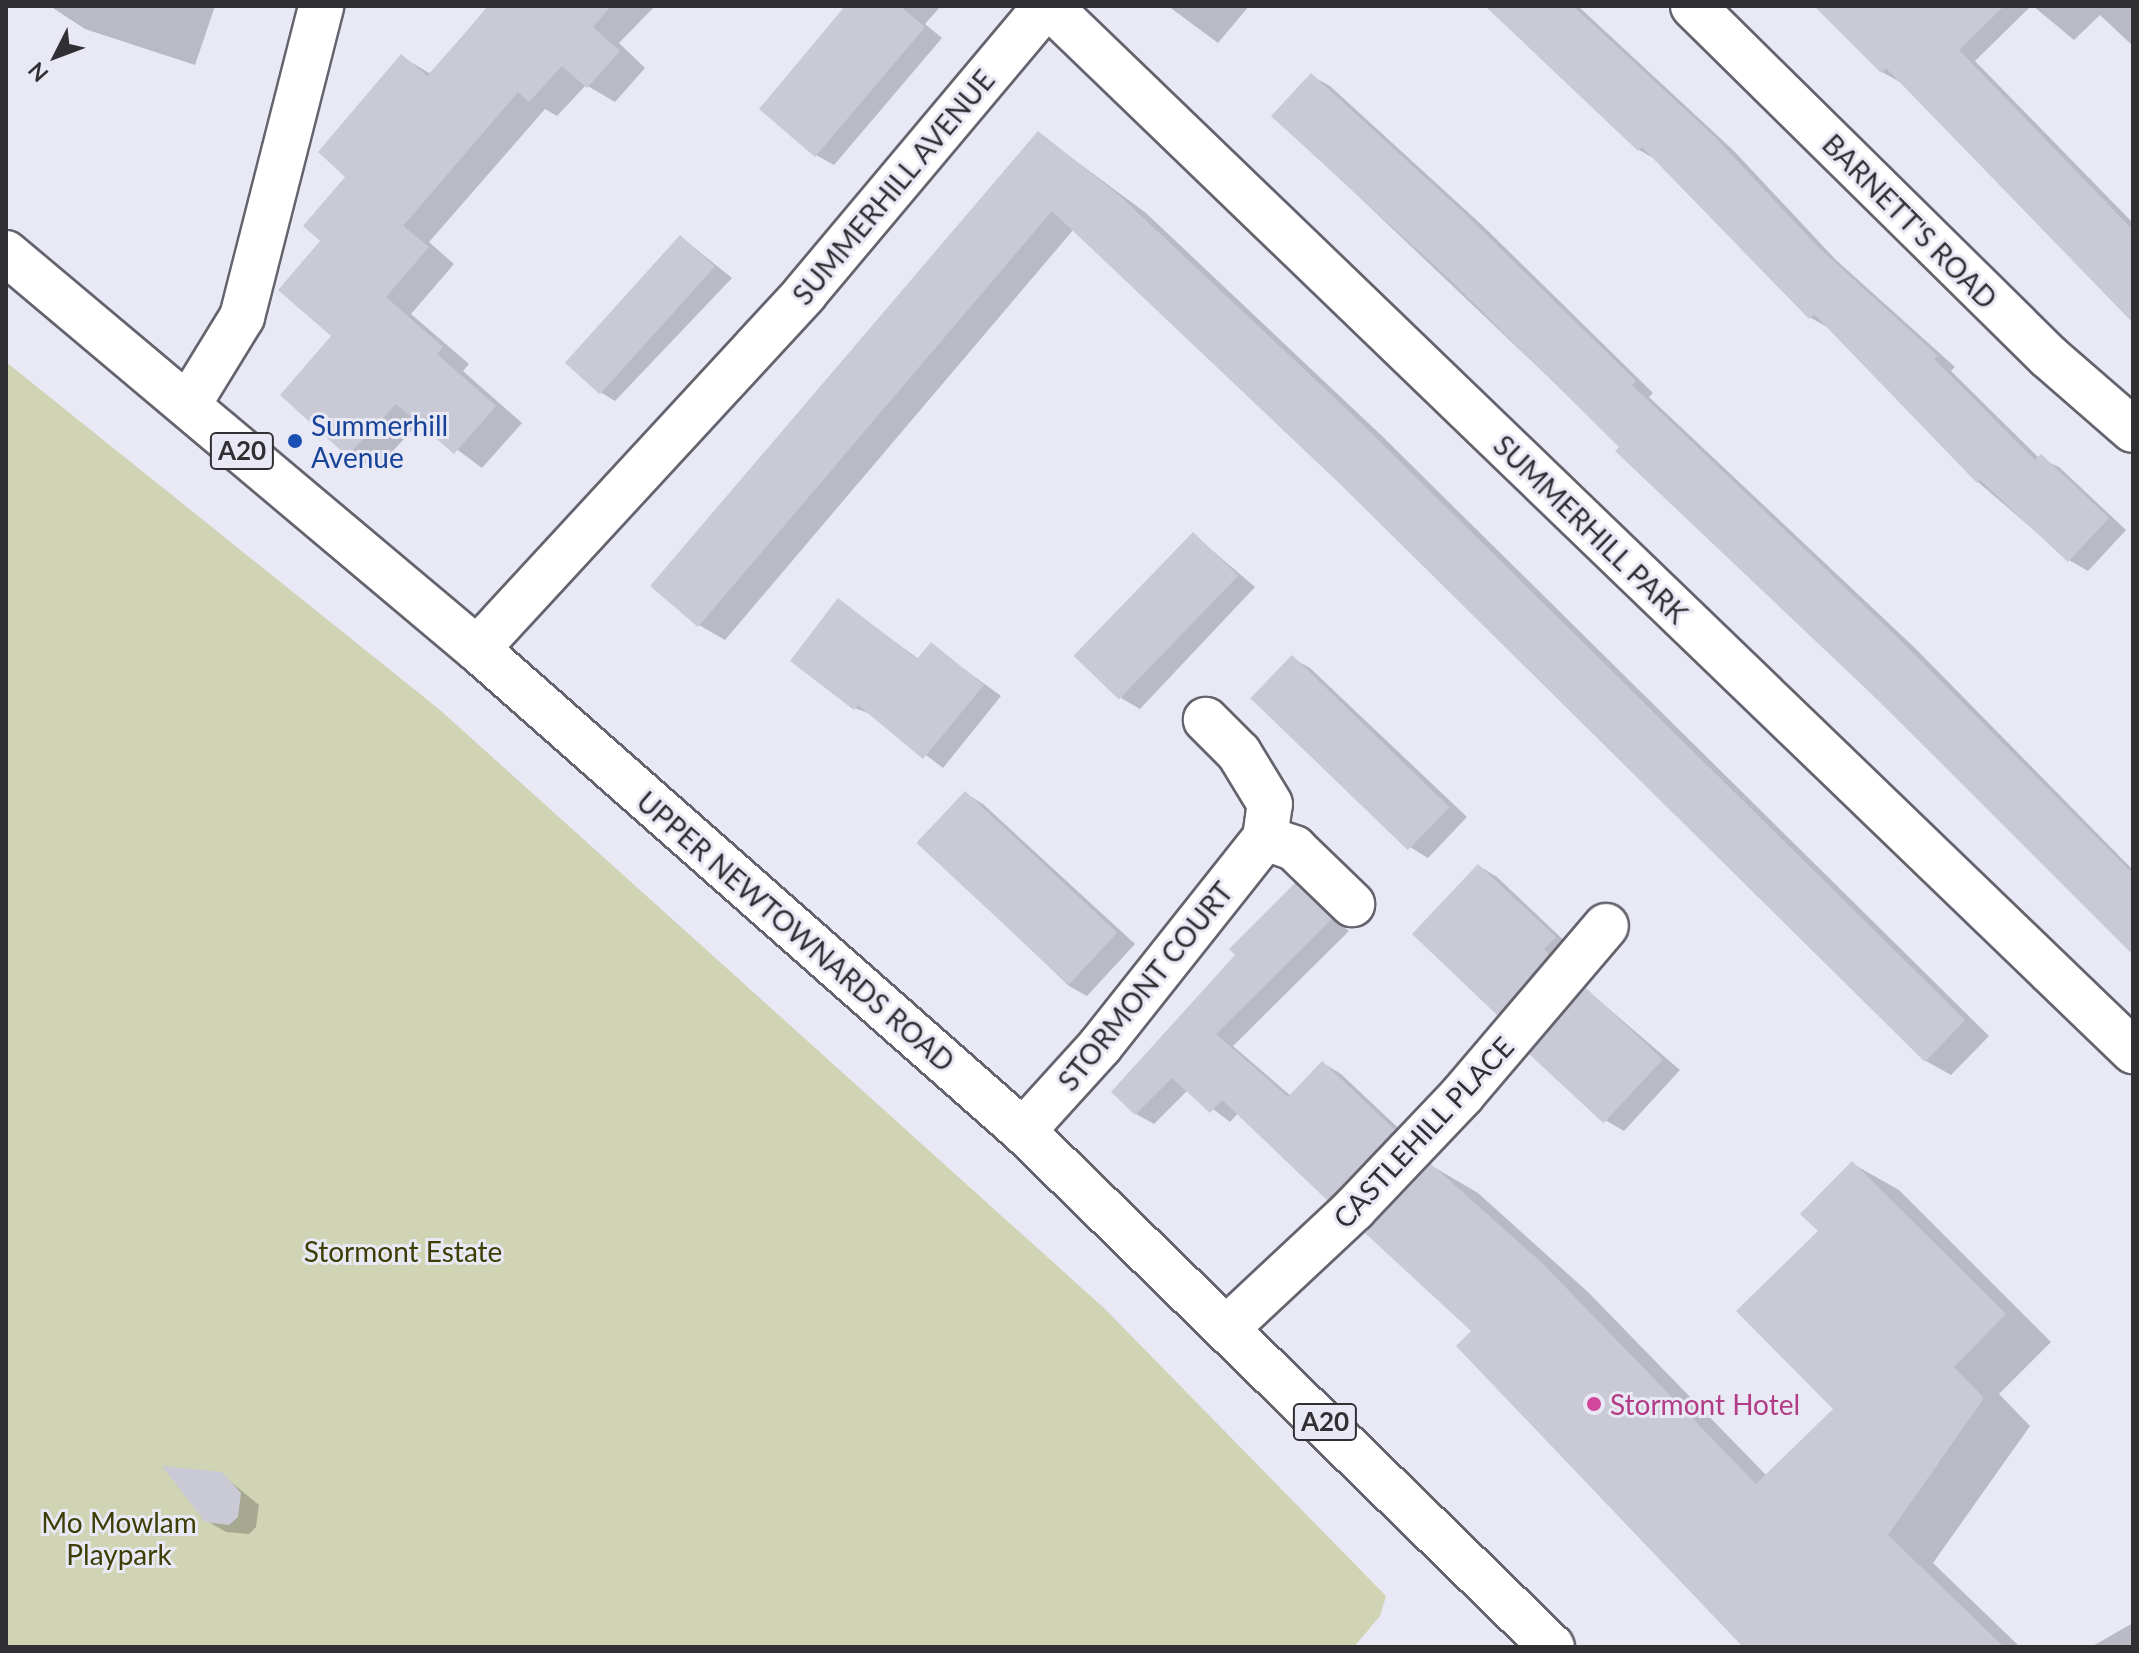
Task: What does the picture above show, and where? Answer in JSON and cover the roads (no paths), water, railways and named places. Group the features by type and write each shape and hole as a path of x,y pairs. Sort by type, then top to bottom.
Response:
{"main road":[{"path":"188,405 242,317 321,6"},
{"name":"SUMMERHILL AVENUE","path":"477,649 805,293 1048,6"},
{"name":"SUMMERHILL PARK","path":"1048,6 2133,1051"},
{"name":"BARNETT'S ROAD","path":"1693,6 2049,357 2133,430"},
{"name":"UPPER NEWTOWNARDS ROAD","path":"6,253 477,649 1023,1131 1228,1327 1552,1647"},
{"path":"1206,720 1239,753 1270,804 1265,838 1294,848 1352,904"},
{"name":"STORMONT COURT","path":"1023,1131 1100,1046 1265,838"},
{"name":"CASTLEHILL PLACE","path":"1228,1327 1354,1209 1462,1095 1606,926"}],"place":[{"name":"Summerhill Avenue","path":"295,441"},
{"name":"Stormont Hotel","path":"1594,1404"}],"park label":[{"name":"Stormont Estate","path":"403,1251"},
{"name":"Mo Mowlam Playpark","path":"119,1538"}]}
